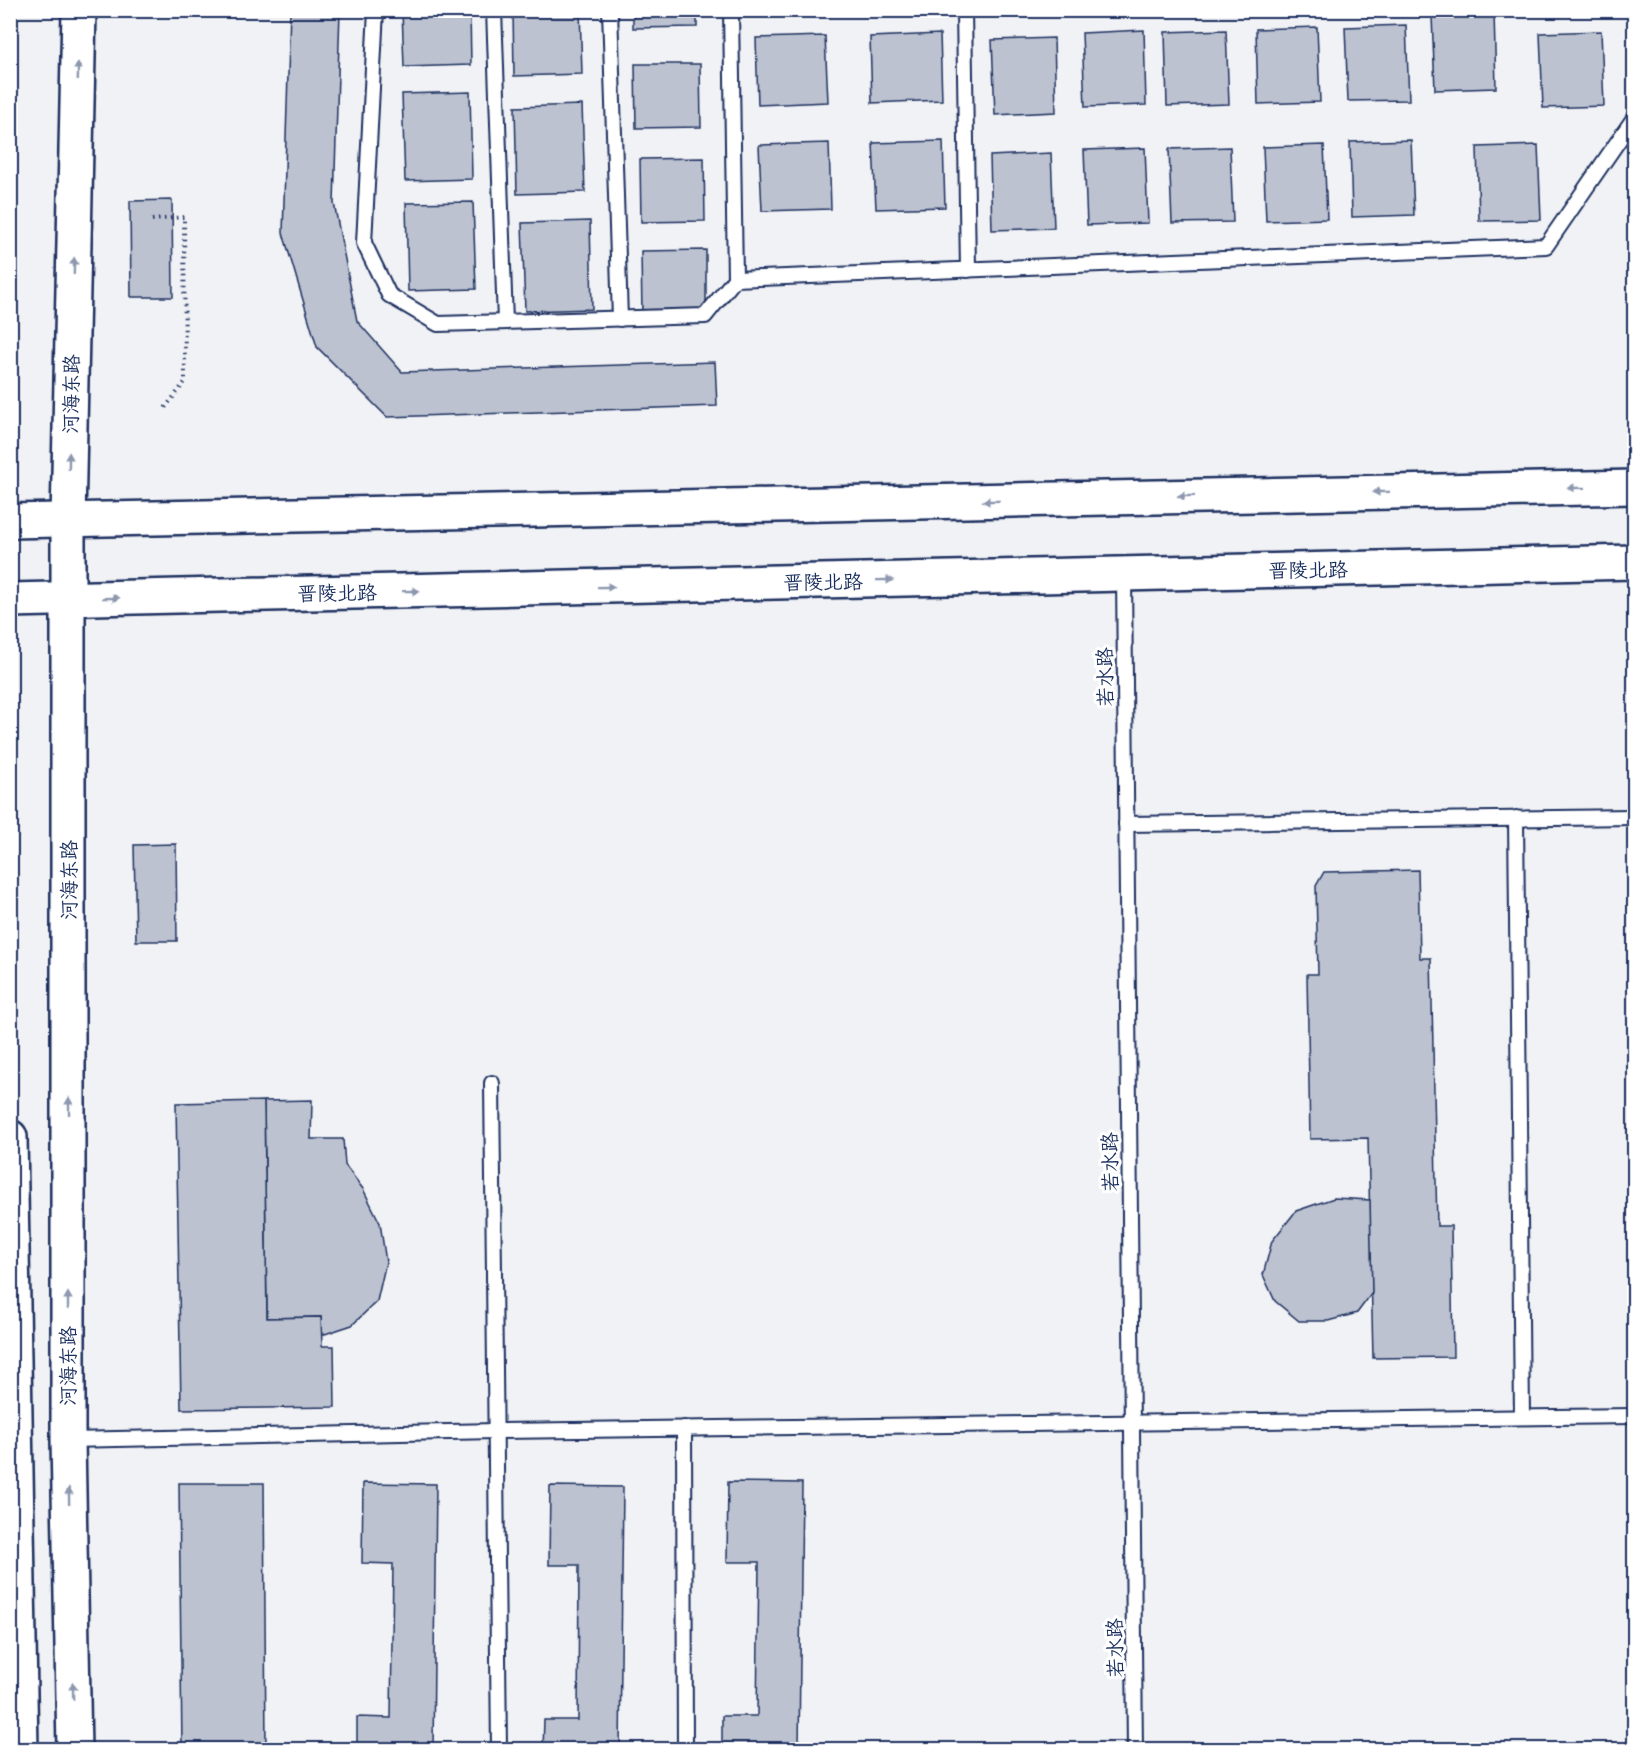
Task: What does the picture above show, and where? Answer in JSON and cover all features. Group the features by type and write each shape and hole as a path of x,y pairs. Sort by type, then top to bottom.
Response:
{"main road":[{"name":"河海东路","path":"74,1749 68,1440 68,520 79,10"},
{"path":"10,521 1635,487"},
{"name":"晋陵北路","path":"10,600 1635,562"},
{"path":"10,1137 21,1749"}],"lane":[{"path":"376,10 364,243 389,295 438,324 705,316 735,279 731,10"},
{"path":"494,10 506,322"},
{"path":"610,10 620,319"},
{"path":"968,270 964,11 970,10"},
{"path":"735,279 1546,246 1635,118"},
{"name":"若水路","path":"1124,575 1135,1749"},
{"path":"1126,824 1635,817"},
{"path":"1516,818 1522,1417"},
{"path":"492,1083 499,1749"},
{"path":"68,1440 1132,1421 1635,1416"},
{"path":"684,1428 685,1749"}],"path":[{"path":"152,220 184,217 185,382 165,408"}],"building":[{"path":"290,10 340,10 334,203 357,321 402,372 715,362 717,406 387,417 317,347 283,233"},
{"path":"402,10 470,10 471,65 404,67"},
{"path":"513,10 580,10 582,74 514,76"},
{"path":"633,10 697,10 697,27 633,28"},
{"path":"1494,13 1496,88 1435,90 1432,16"},
{"path":"1406,25 1409,100 1348,101 1345,27"},
{"path":"1317,27 1320,102 1258,104 1256,29"},
{"path":"1144,30 1146,105 1085,107 1082,33"},
{"path":"1226,30 1229,104 1167,106 1165,32"},
{"path":"1601,31 1604,106 1543,108 1540,33"},
{"path":"940,34 942,100 872,103 870,37"},
{"path":"825,36 828,102 758,105 756,38"},
{"path":"1054,38 1056,112 995,115 992,40"},
{"path":"635,64 700,64 701,127 636,128"},
{"path":"470,92 472,179 405,181 402,94"},
{"path":"582,105 585,192 517,194 515,107"},
{"path":"1411,140 1414,215 1352,217 1350,142"},
{"path":"943,141 945,207 876,209 873,143"},
{"path":"829,143 831,209 762,211 759,145"},
{"path":"1324,145 1327,219 1266,221 1263,147"},
{"path":"1538,145 1541,220 1479,221 1477,147"},
{"path":"1230,147 1233,222 1172,223 1169,149"},
{"path":"1145,148 1148,223 1087,225 1084,150"},
{"path":"1051,153 1054,228 992,230 990,156"},
{"path":"704,158 705,221 641,222 640,159"},
{"path":"172,200 173,297 131,297 130,201"},
{"path":"473,202 476,289 408,291 406,203"},
{"path":"590,221 592,309 525,311 522,223"},
{"path":"706,250 706,313 642,314 641,251"},
{"path":"176,844 177,941 136,941 134,845"},
{"path":"1418,870 1420,958 1431,958 1437,1226 1451,1226 1453,1357 1373,1358 1368,1138 1310,1139 1307,974 1318,974 1316,886 1324,872"},
{"path":"312,1100 311,1139 343,1139 345,1165 363,1189 380,1223 386,1262 377,1301 352,1325 322,1335 321,1317 267,1318 264,1101"},
{"path":"264,1101 267,1318 321,1317 322,1346 334,1346 335,1407 181,1409 176,1103"},
{"path":"1334,1198 1370,1200 1372,1293 1357,1313 1328,1321 1299,1321 1275,1301 1263,1275 1272,1241 1296,1211"},
{"path":"728,1482 802,1483 799,1750 722,1750 722,1716 757,1716 759,1562 727,1562"},
{"path":"179,1483 264,1483 266,1750 182,1750"},
{"path":"363,1483 436,1484 433,1750 357,1750 357,1717 391,1718 393,1564 362,1563"},
{"path":"550,1486 623,1487 620,1750 543,1750 544,1720 578,1720 579,1565 549,1565"}]}
